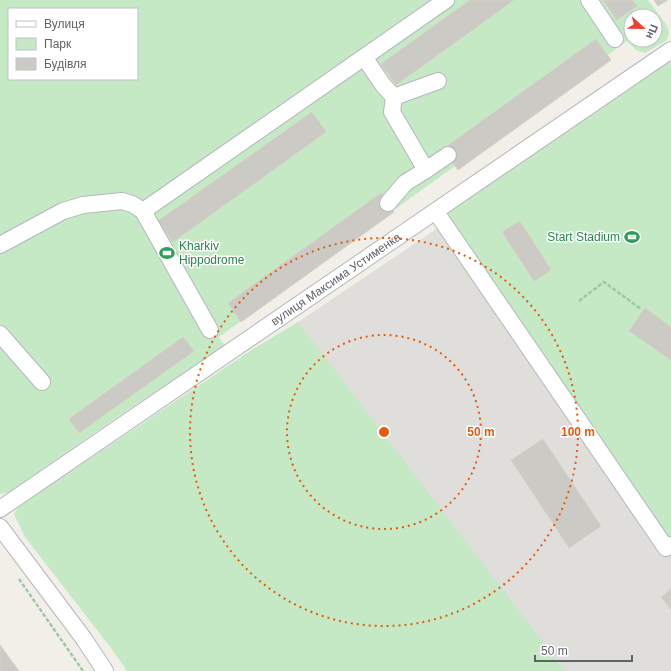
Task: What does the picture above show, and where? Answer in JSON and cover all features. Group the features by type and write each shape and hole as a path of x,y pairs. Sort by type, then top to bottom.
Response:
{"street":[{"path":"143,210 446,0"},
{"path":"589,0 615,39"},
{"name":"вулиця Максима Устименка","path":"0,509 671,50"},
{"path":"364,58 383,85 394,97"},
{"path":"394,97 438,81"},
{"path":"394,97 392,112 426,170"},
{"path":"388,203 405,183 448,155"},
{"path":"0,245 63,211 83,205 122,201 132,204 143,210 210,330"},
{"path":"436,212 666,548 671,545"},
{"path":"0,334 42,382"},
{"path":"0,526 84,639 105,671"}],"path":[{"path":"579,301 604,282 641,309"},
{"path":"17,576 83,671"}],"shaded area":[{"path":"438,228 671,554 671,671 495,671 258,349"}],"green space":[{"name":"Kharkiv Hippodrome","path":"0,0 648,0 654,8 623,8 623,44 219,337 225,346 120,415 9,492 0,494"},
{"name":"Kharkiv Hippodrome","path":"663,20 669,32 667,40 663,42"},
{"name":"Kharkiv Hippodrome","path":"634,48 653,48 645,53"},
{"path":"671,57 671,537 666,541 440,212"},
{"path":"298,322 565,671 127,671 25,537 14,514 18,507 250,351"}],"building":[{"path":"470,0 514,0 396,85 381,64"},
{"path":"603,0 632,0 637,6 634,8 623,8 623,16 617,20"},
{"path":"654,0 668,0 658,6"},
{"path":"596,39 611,60 458,170 443,149"},
{"path":"312,112 326,132 173,242 158,221"},
{"path":"381,193 394,212 241,322 228,303"},
{"path":"520,221 551,270 534,281 502,232"},
{"path":"645,308 671,327 671,360 629,331"},
{"path":"183,337 194,351 79,433 69,419"},
{"path":"543,439 601,526 569,548 511,460"},
{"path":"671,589 671,610 661,597"},
{"path":"0,645 19,671 0,671"}],"place":[{"name":"Start Stadium","path":"632,237"},
{"name":"Kharkiv Hippodrome","path":"167,253"}]}
